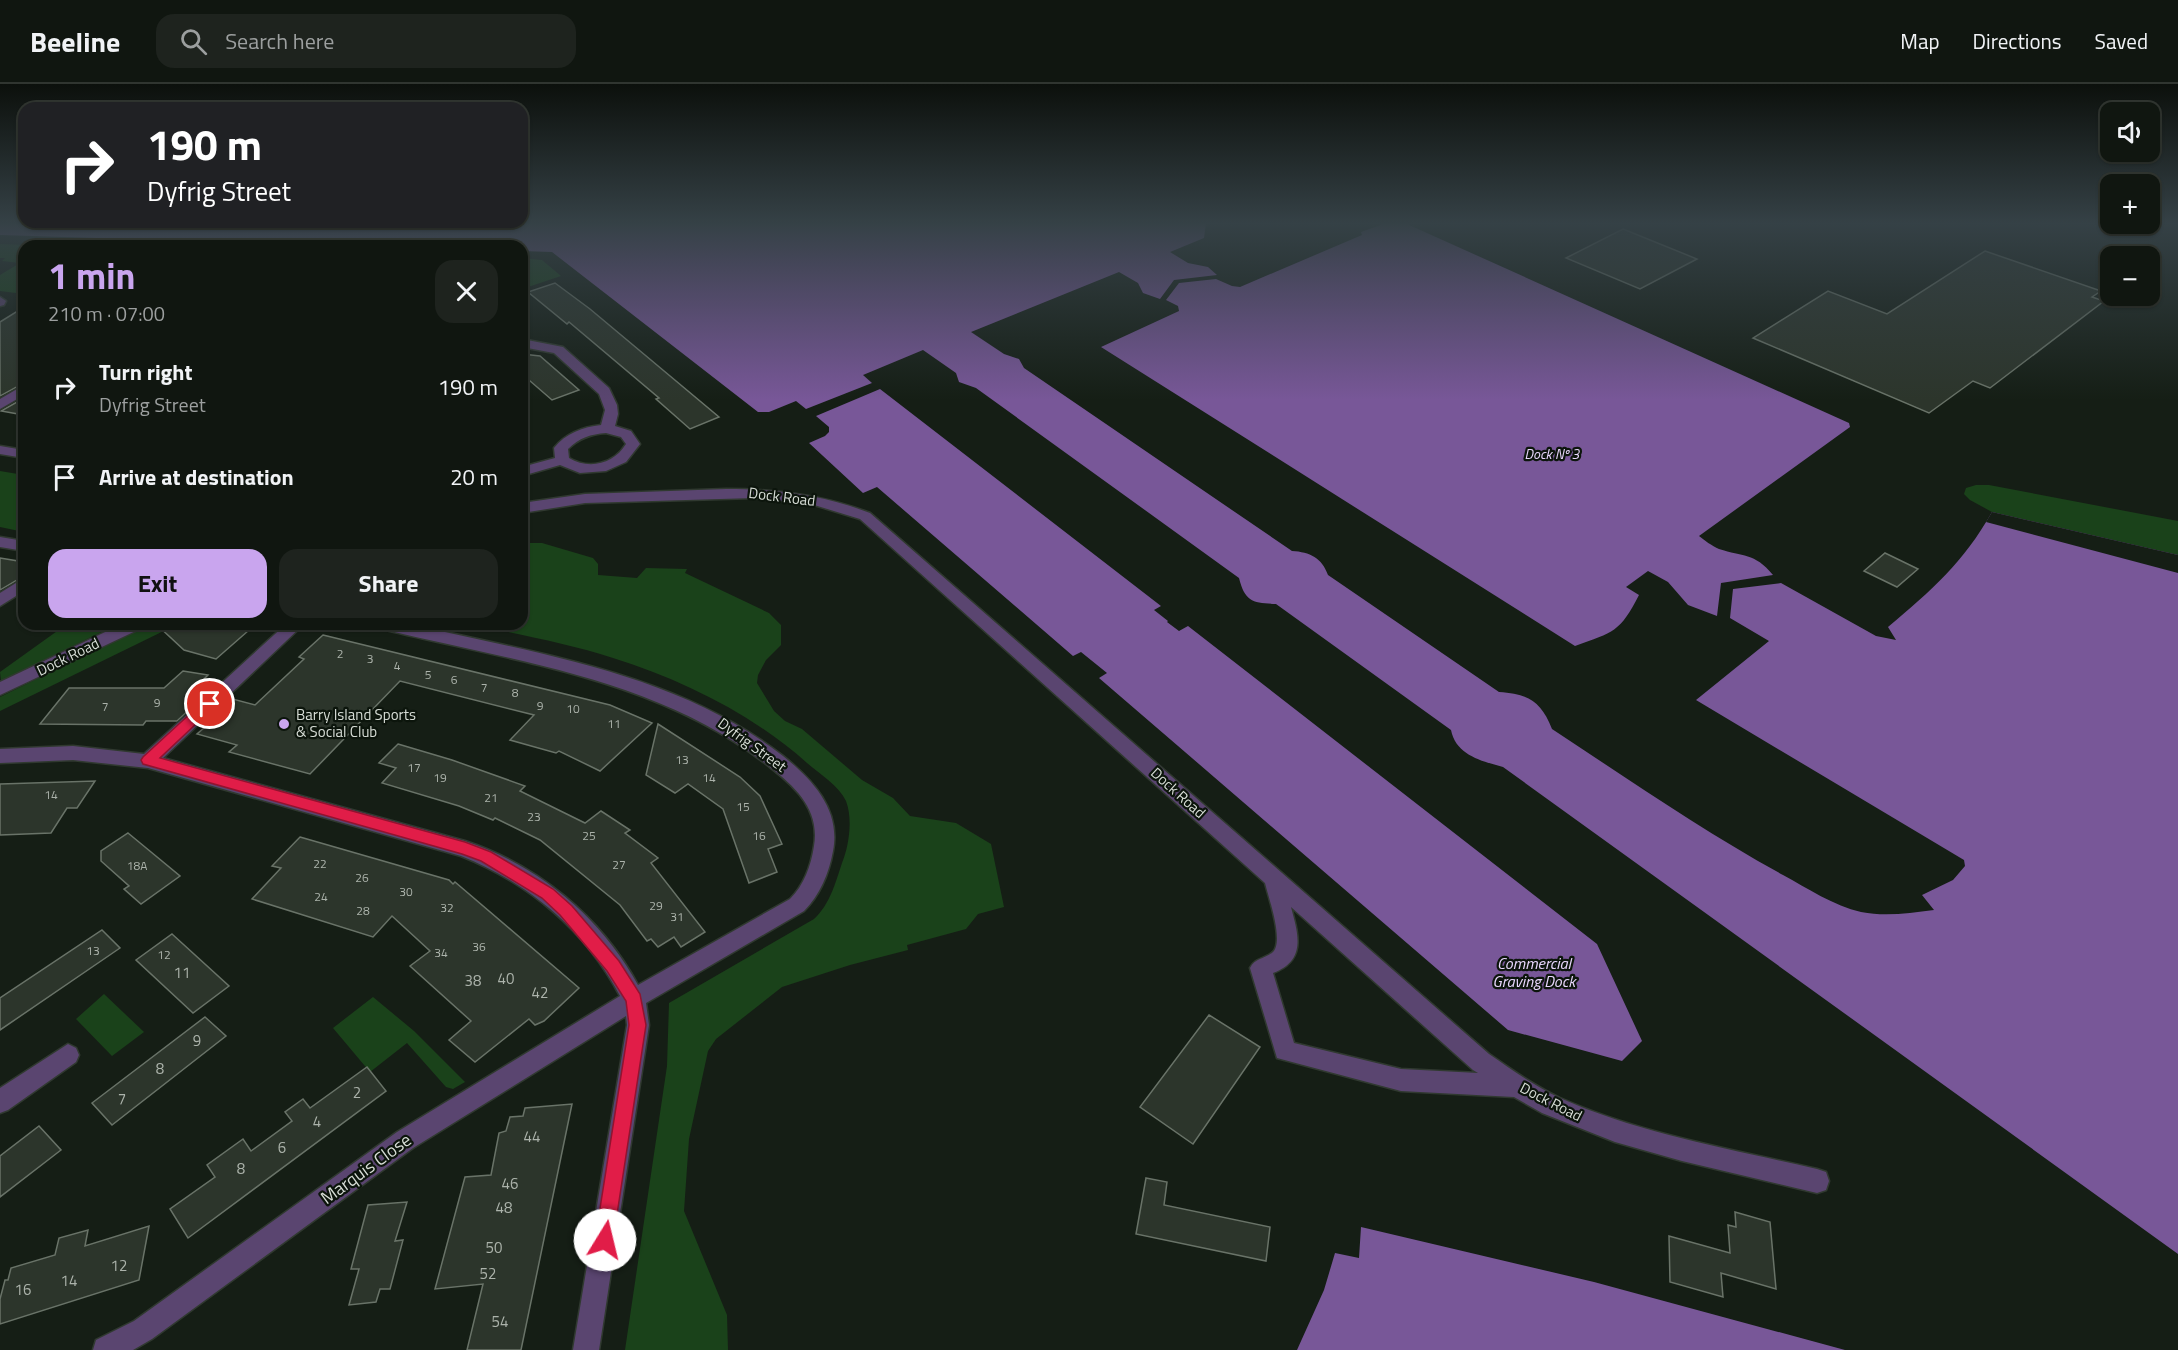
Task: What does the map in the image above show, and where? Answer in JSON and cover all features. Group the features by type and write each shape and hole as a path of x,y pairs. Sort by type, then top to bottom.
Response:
{"street":[{"path":"528,344 558,350 604,391 612,411 611,421 606,429"},
{"path":"0,405 18,394"},
{"path":"606,429 625,433 631,438 633,444 623,458 602,467 589,469 577,468 562,460 560,455 566,442 584,432 606,429"},
{"path":"0,450 18,453"},
{"path":"528,470 562,460"},
{"name":"Dock Road","path":"528,507 595,498 749,492 807,498 850,509 865,516 1481,1062 1517,1086 1558,1108 1633,1136 1818,1181"},
{"path":"0,542 18,545"},
{"path":"0,601 18,588"},
{"name":"Dock Road","path":"0,689 123,630"},
{"path":"148,760 289,630"},
{"name":"Dyfrig Street","path":"411,630 600,675 686,704 708,714 751,741 813,795 824,816 826,836 814,880 805,898 797,905 634,999"},
{"path":"0,756 73,753 148,760 465,849 486,857 533,884 566,910 613,966 634,999 638,1025 586,1350"},
{"path":"1274,878 1289,940 1288,948 1276,962 1261,968 1285,1051 1401,1080 1517,1086"},
{"name":"Marquis Close","path":"106,1350 143,1330 405,1140 634,999"},
{"path":"0,1102 68,1055"}],"green space":[{"path":"0,282 18,282 18,293 0,291"},
{"path":"528,282 543,282 528,287"},
{"path":"0,471 18,474 18,531 0,527"},
{"path":"1989,485 2178,521 2178,555 1992,512 1970,500 1964,494 1966,488"},
{"path":"528,543 542,543 593,558 598,564 598,575 637,578 646,568 687,569 685,573 769,613 781,625 781,645 766,660 758,675 757,683 774,711 785,721 802,729 862,780 893,798 910,816 956,823 991,844 1004,907 978,914 966,929 907,945 908,950 850,965 782,987 716,1039 708,1051 689,1139 684,1211 727,1315 728,1350 625,1350 667,1066 669,1003 814,919 820,913 837,879 847,849 850,824 848,808 843,796 834,785 786,745 716,700 639,667 561,644 499,630 528,630"},
{"path":"59,630 106,630 1,681 0,672"},
{"path":"136,630 166,630 0,711 0,697"},
{"path":"104,994 144,1032 112,1056 76,1019"},
{"path":"373,997 414,1031 465,1082 453,1089 446,1087 407,1043 370,1072 333,1028"}],"water":[{"path":"591,282 1094,282 971,332 1004,354 1019,359 1024,368 1292,551 1304,553 1319,560 1328,575 1499,692 1526,697 1532,701 1548,719 1552,729 1666,804 1724,841 1821,896 1841,906 1879,914 1934,910 1922,895 1953,880 1965,866 1964,860 1696,700 1769,641 1730,618 1733,589 1781,583 1876,636 1896,640 1888,627 1946,575 1970,546 1992,512 2178,555 2178,1254 1503,767 1478,759 1464,751 1454,739 1451,730 1276,604 1251,600 1244,592 1239,578 976,388 959,382 956,373 923,350 863,375 872,383 806,409 796,401 769,412 758,412"},
{"path":"1136,282 1172,282 1160,299 1143,293"},
{"name":"Dock Nº 3","path":"1223,282 1240,287 1252,282 1536,282 1849,423 1850,427 1699,536 1719,549 1748,556 1760,562 1773,575 1721,583 1717,616 1688,605 1668,582 1648,571 1626,587 1639,595 1621,624 1599,637 1575,646 1101,347 1179,311 1178,306 1166,300 1179,283"},
{"name":"Commercial Graving Dock","path":"880,389 1161,606 1154,610 1167,622 1179,631 1188,626 1597,944 1642,1041 1622,1061 1508,1030 1099,678 1107,673 1081,652 1073,656 877,487 863,493 809,443 829,432 829,427 816,416"},
{"path":"1361,1227 1594,1282 1845,1350 1297,1350 1324,1290 1335,1253 1359,1258"}],"pier":[{"path":"1992,512 2178,555 2178,573 1986,522"}],"building":[{"path":"1623,282 1653,282 1640,289"},
{"path":"1937,282 2075,282 2100,291 2092,297 2100,300 2100,304 1990,388 1973,381 1929,413 1753,338 1828,291 1887,314"},
{"path":"555,283 590,309 719,417 690,429 656,399 659,398 569,322 567,324 528,292"},
{"path":"18,311 18,386 0,396 0,322"},
{"path":"528,355 540,356 579,390 552,400 528,379"},
{"path":"18,401 18,414 1,411"},
{"path":"1885,553 1918,569 1897,587 1864,571"},
{"path":"0,558 18,561 18,580 0,590"},
{"path":"162,630 248,631 216,659 184,650"},
{"path":"323,635 610,705 652,723 600,771 559,751 556,753 510,740 534,715 400,681 310,774 229,752 237,745 197,734 211,722 205,722 229,698 255,705 304,659 299,657"},
{"path":"183,671 208,675 194,689 208,692 177,721 146,721 143,725 40,724 69,688 164,688"},
{"path":"658,724 740,777 760,796 782,844 768,849 777,872 749,883 723,809 688,784 675,793 646,775"},
{"path":"398,744 525,786 520,791 585,823 601,811 630,830 625,833 658,858 651,863 705,932 681,947 674,937 658,947 651,939 647,941 620,905 540,840 495,818 493,820 459,806 382,783 396,768 379,763"},
{"path":"95,781 77,808 67,808 51,833 0,835 0,784"},
{"path":"128,833 180,876 141,904 124,889 129,886 101,861 101,851"},
{"path":"300,837 449,880 453,884 455,882 579,988 544,1021 535,1025 529,1019 475,1062 449,1040 471,1021 410,966 430,951 392,916 373,937 252,899 281,868 272,866"},
{"path":"102,930 120,948 0,1030 0,998"},
{"path":"172,934 229,986 193,1013 136,960"},
{"path":"1209,1015 1260,1047 1193,1144 1140,1107"},
{"path":"205,1017 226,1036 112,1125 92,1103"},
{"path":"367,1067 386,1091 188,1238 170,1209 215,1177 207,1165 243,1139 251,1151 292,1121 285,1112 303,1099 310,1108"},
{"path":"572,1104 521,1350 467,1350 483,1284 435,1289 465,1177 491,1175 499,1133 506,1131 510,1117 523,1116 525,1108"},
{"path":"39,1126 61,1150 0,1197 0,1156"},
{"path":"1146,1178 1167,1182 1164,1205 1270,1227 1266,1261 1136,1234"},
{"path":"407,1202 395,1241 403,1240 390,1289 380,1289 376,1302 349,1305 359,1269 351,1269 368,1205"},
{"path":"1735,1212 1770,1222 1776,1289 1721,1273 1723,1297 1670,1282 1669,1236 1730,1253 1728,1225 1736,1227"},
{"path":"149,1226 139,1280 0,1324 0,1299 11,1268 55,1255 59,1238 88,1230 85,1246"}],"place":[{"name":"Barry Island Sports & Social Club","path":"284,724"}],"route":[{"path":"210,704 148,760 465,849 486,857 547,893 566,910 613,966 634,999 638,1025 605,1240"}]}
